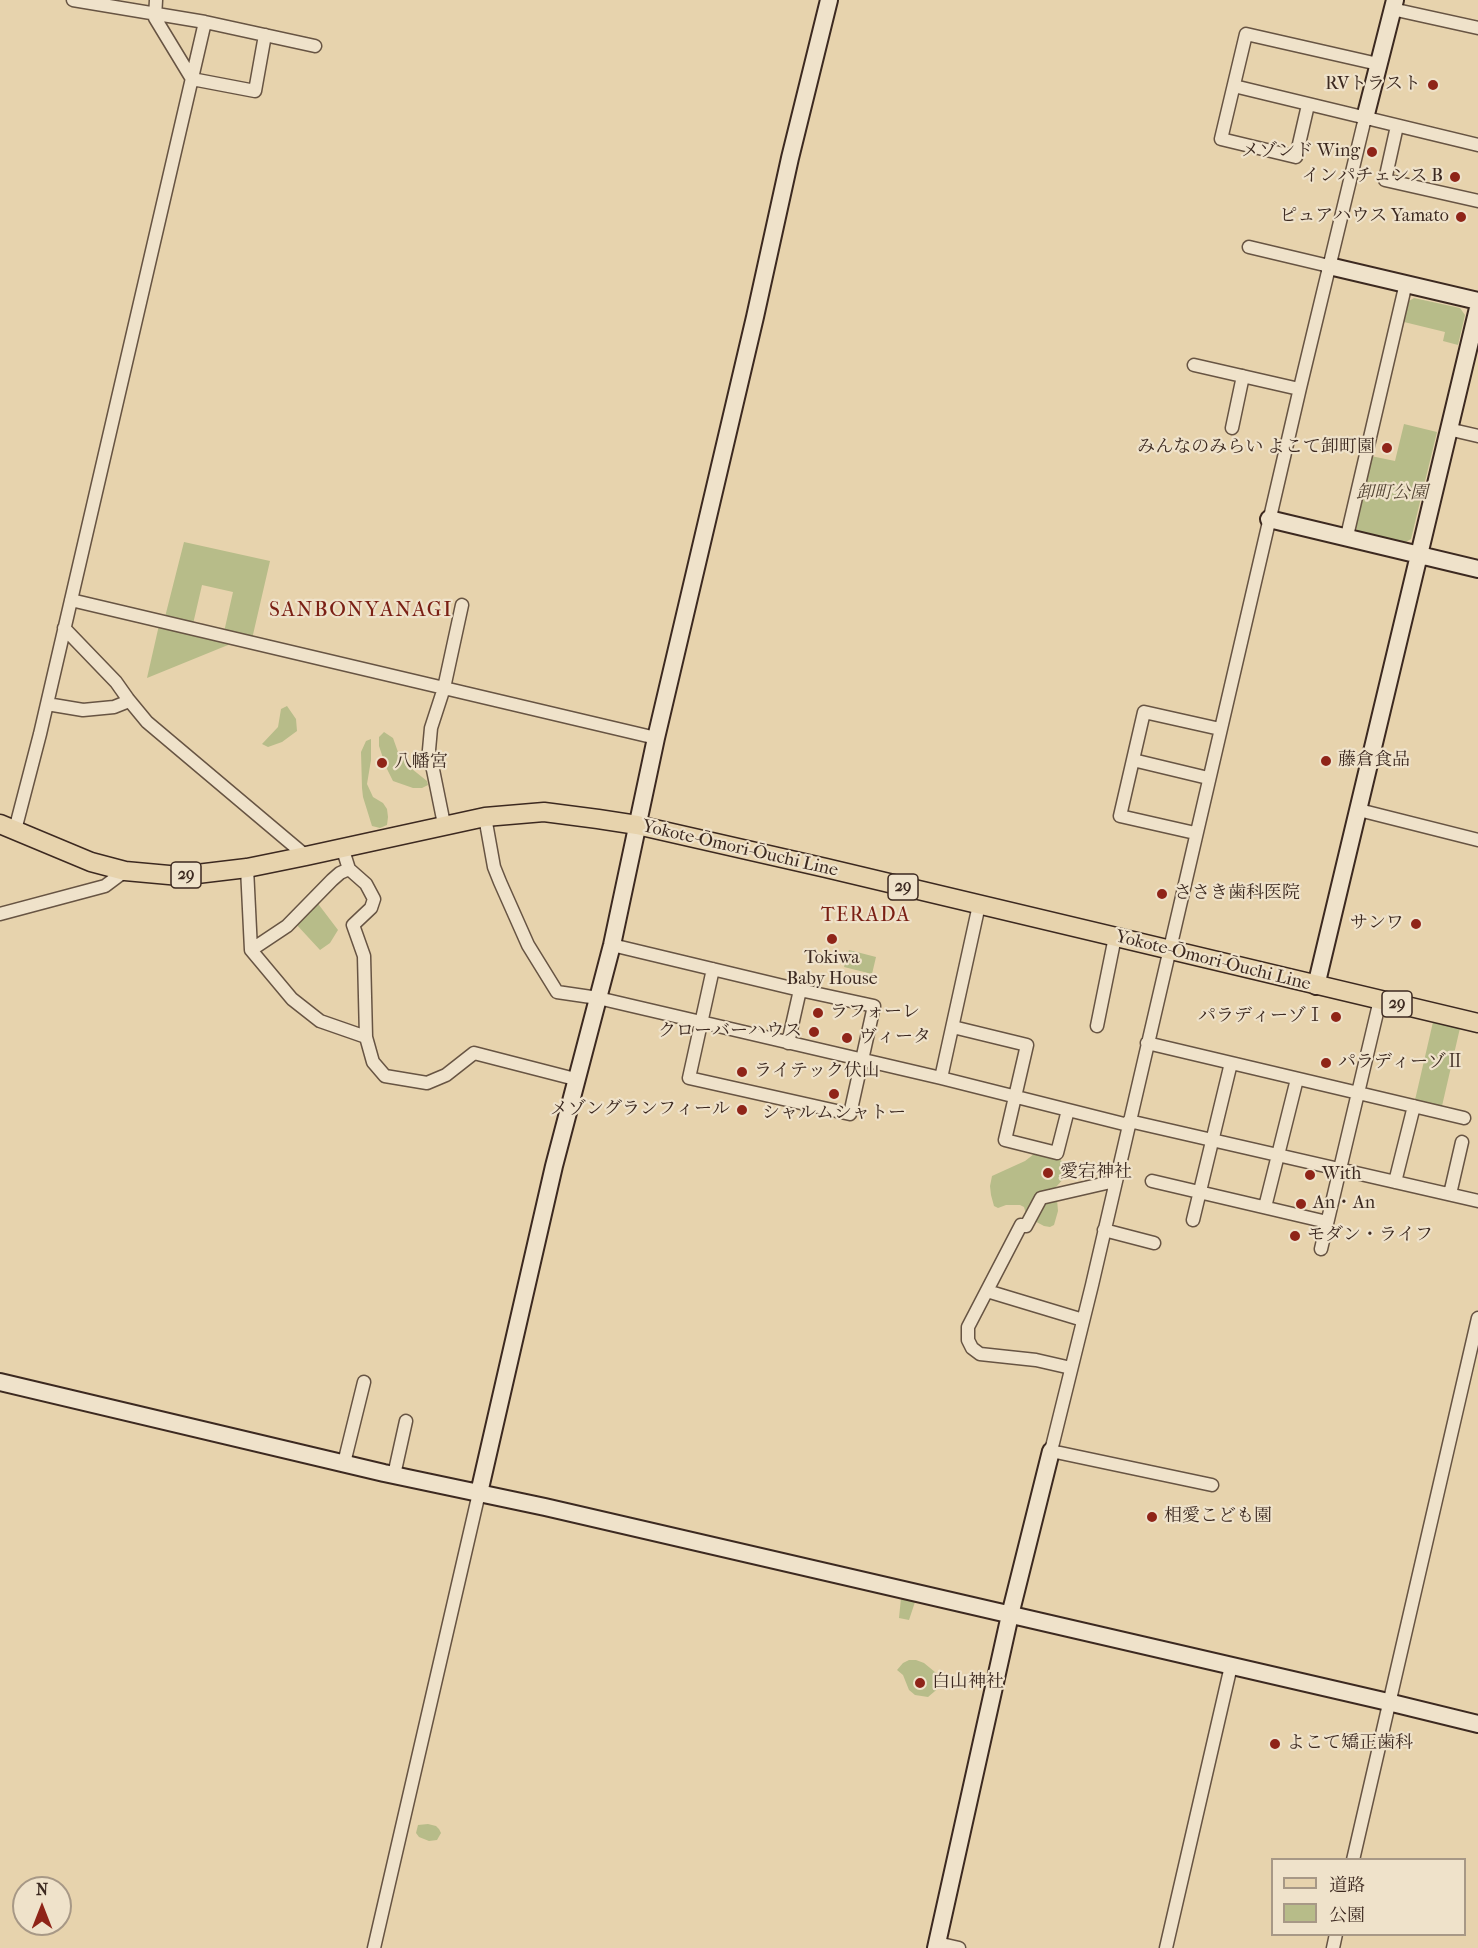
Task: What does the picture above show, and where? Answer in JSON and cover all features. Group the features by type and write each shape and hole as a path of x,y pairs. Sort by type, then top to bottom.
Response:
{"main road":[{"name":"Yokote-Ōmori-Ōuchi Line","path":"8,827 91,862 125,871 180,876 247,868 485,817 544,812 598,819 637,825 1478,1023"}],"street":[{"path":"73,0 155,6 205,22 315,46"},
{"path":"374,1948 575,1079 612,945 656,738 790,158 829,0"},
{"path":"959,1948 937,1945 1010,1615 1083,1320 1299,389 1394,4 1478,28"},
{"path":"155,6 155,18 192,80 255,91 265,35"},
{"path":"8,827 47,704 205,22"},
{"path":"1308,105 1296,157 1221,140 1246,34 1378,64"},
{"path":"1234,86 1478,145"},
{"path":"1397,126 1385,180 1478,201"},
{"path":"1250,247 1478,301"},
{"path":"1347,536 1407,283"},
{"path":"1316,986 1478,308"},
{"path":"1194,365 1299,389"},
{"path":"1232,428 1243,376"},
{"path":"1449,429 1478,436"},
{"path":"1269,519 1478,569"},
{"path":"71,600 656,738"},
{"path":"444,824 429,750 431,728 444,688 462,605"},
{"path":"64,628 116,682 147,722 306,856"},
{"path":"47,704 83,710 114,706 129,701"},
{"path":"1195,833 1120,816 1144,712 1220,729"},
{"path":"1133,760 1208,778"},
{"path":"1359,810 1478,840"},
{"path":"485,817 494,867 528,945 557,992 598,998 1068,1110 1213,1140 1478,1201"},
{"path":"342,847 349,869 366,884 374,899 372,908 353,925 364,956 366,1037 373,1062 385,1076 427,1083 446,1075 474,1053 575,1079"},
{"path":"247,868 251,950 292,999 320,1021 366,1037"},
{"path":"251,950 287,926 332,880 349,869"},
{"path":"0,914 105,886 125,871"},
{"path":"941,1078 979,905"},
{"path":"1097,1026 1115,937"},
{"path":"612,945 874,1006 850,1114 688,1078 713,969"},
{"path":"788,1043 800,990"},
{"path":"1321,1249 1380,1000"},
{"path":"953,1027 1027,1045 1005,1140 1057,1153 1068,1110"},
{"path":"1147,1043 1464,1118"},
{"path":"1193,1220 1231,1063"},
{"path":"1265,1207 1297,1079"},
{"path":"1395,1182 1414,1106"},
{"path":"1450,1194 1462,1142"},
{"path":"1071,1368 1036,1360 980,1354 972,1348 968,1340 968,1327 1021,1226 1026,1226 1041,1198 1115,1181"},
{"path":"1152,1181 1327,1222"},
{"path":"1104,1230 1154,1243"},
{"path":"987,1291 1083,1320"},
{"path":"1353,1858 1478,1318"},
{"path":"0,1382 1478,1724"},
{"path":"344,1463 364,1382"},
{"path":"394,1475 406,1421"},
{"path":"1051,1451 1212,1485"},
{"path":"1166,1948 1231,1666"}],"green space":[{"path":"1414,298 1460,308 1465,315 1458,345 1443,341 1445,332 1404,322 1409,301"},
{"name":"卸町公園","path":"1404,424 1437,432 1411,539 1406,542 1358,532 1355,526 1371,456 1395,461"},
{"path":"184,542 270,561 252,639 224,632 233,592 202,585 193,624 165,617"},
{"path":"159,625 230,641 228,645 147,678"},
{"path":"287,706 296,719 297,731 282,742 268,747 262,744 278,727 281,709"},
{"path":"384,732 393,738 398,752 407,765 427,781 428,785 413,788 393,781 379,746 379,737"},
{"path":"371,739 371,760 367,784 373,797 383,803 387,809 388,817 387,825 380,828 372,826 362,788 361,752 366,741"},
{"path":"316,901 338,930 330,943 320,950 295,923"},
{"path":"849,950 876,957 872,974 844,967"},
{"path":"1433,1022 1460,1028 1442,1106 1415,1100"},
{"path":"1038,1151 1059,1159 1063,1162 1065,1170 1065,1177 1056,1187 1058,1211 1054,1225 1050,1227 1027,1217 1024,1207 1020,1205 1006,1205 998,1208 994,1206 991,1195 992,1176 1025,1161"},
{"path":"901,1598 915,1602 909,1620 899,1618"},
{"path":"909,1660 924,1663 941,1677 941,1686 928,1697 915,1695 909,1690 903,1675 897,1670"},
{"path":"428,1824 439,1829 441,1833 437,1840 429,1841 419,1837 416,1833 418,1825"}],"place":[{"name":"RVトラスト","path":"1433,85"},
{"name":"メゾンド Wing","path":"1372,152"},
{"name":"インパチェンス B","path":"1455,177"},
{"name":"ピュアハウス Yamato","path":"1461,217"},
{"name":"みんなのみらい よこて卸町園","path":"1387,448"},
{"name":"藤倉食品","path":"1326,761"},
{"name":"八幡宮","path":"382,763"},
{"name":"ささき歯科医院","path":"1162,894"},
{"name":"サンワ","path":"1416,924"},
{"name":"Tokiwa Baby House","path":"832,939"},
{"name":"ラフォーレ","path":"818,1013"},
{"name":"パラディーゾⅠ","path":"1336,1017"},
{"name":"クローバーハウス","path":"814,1032"},
{"name":"ヴィータ","path":"847,1038"},
{"name":"パラディーゾⅡ","path":"1326,1063"},
{"name":"ライテック伏山","path":"742,1072"},
{"name":"シャルムシャトー","path":"834,1094"},
{"name":"メゾングランフィール","path":"742,1110"},
{"name":"愛宕神社","path":"1048,1173"},
{"name":"With","path":"1310,1175"},
{"name":"An・An","path":"1301,1204"},
{"name":"モダン・ライフ","path":"1295,1236"},
{"name":"相愛こども園","path":"1152,1517"},
{"name":"白山神社","path":"920,1683"},
{"name":"よこて矯正歯科","path":"1275,1744"}],"district":[{"name":"SANBONYANAGI","path":"361,611"},
{"name":"TERADA","path":"866,916"}]}
